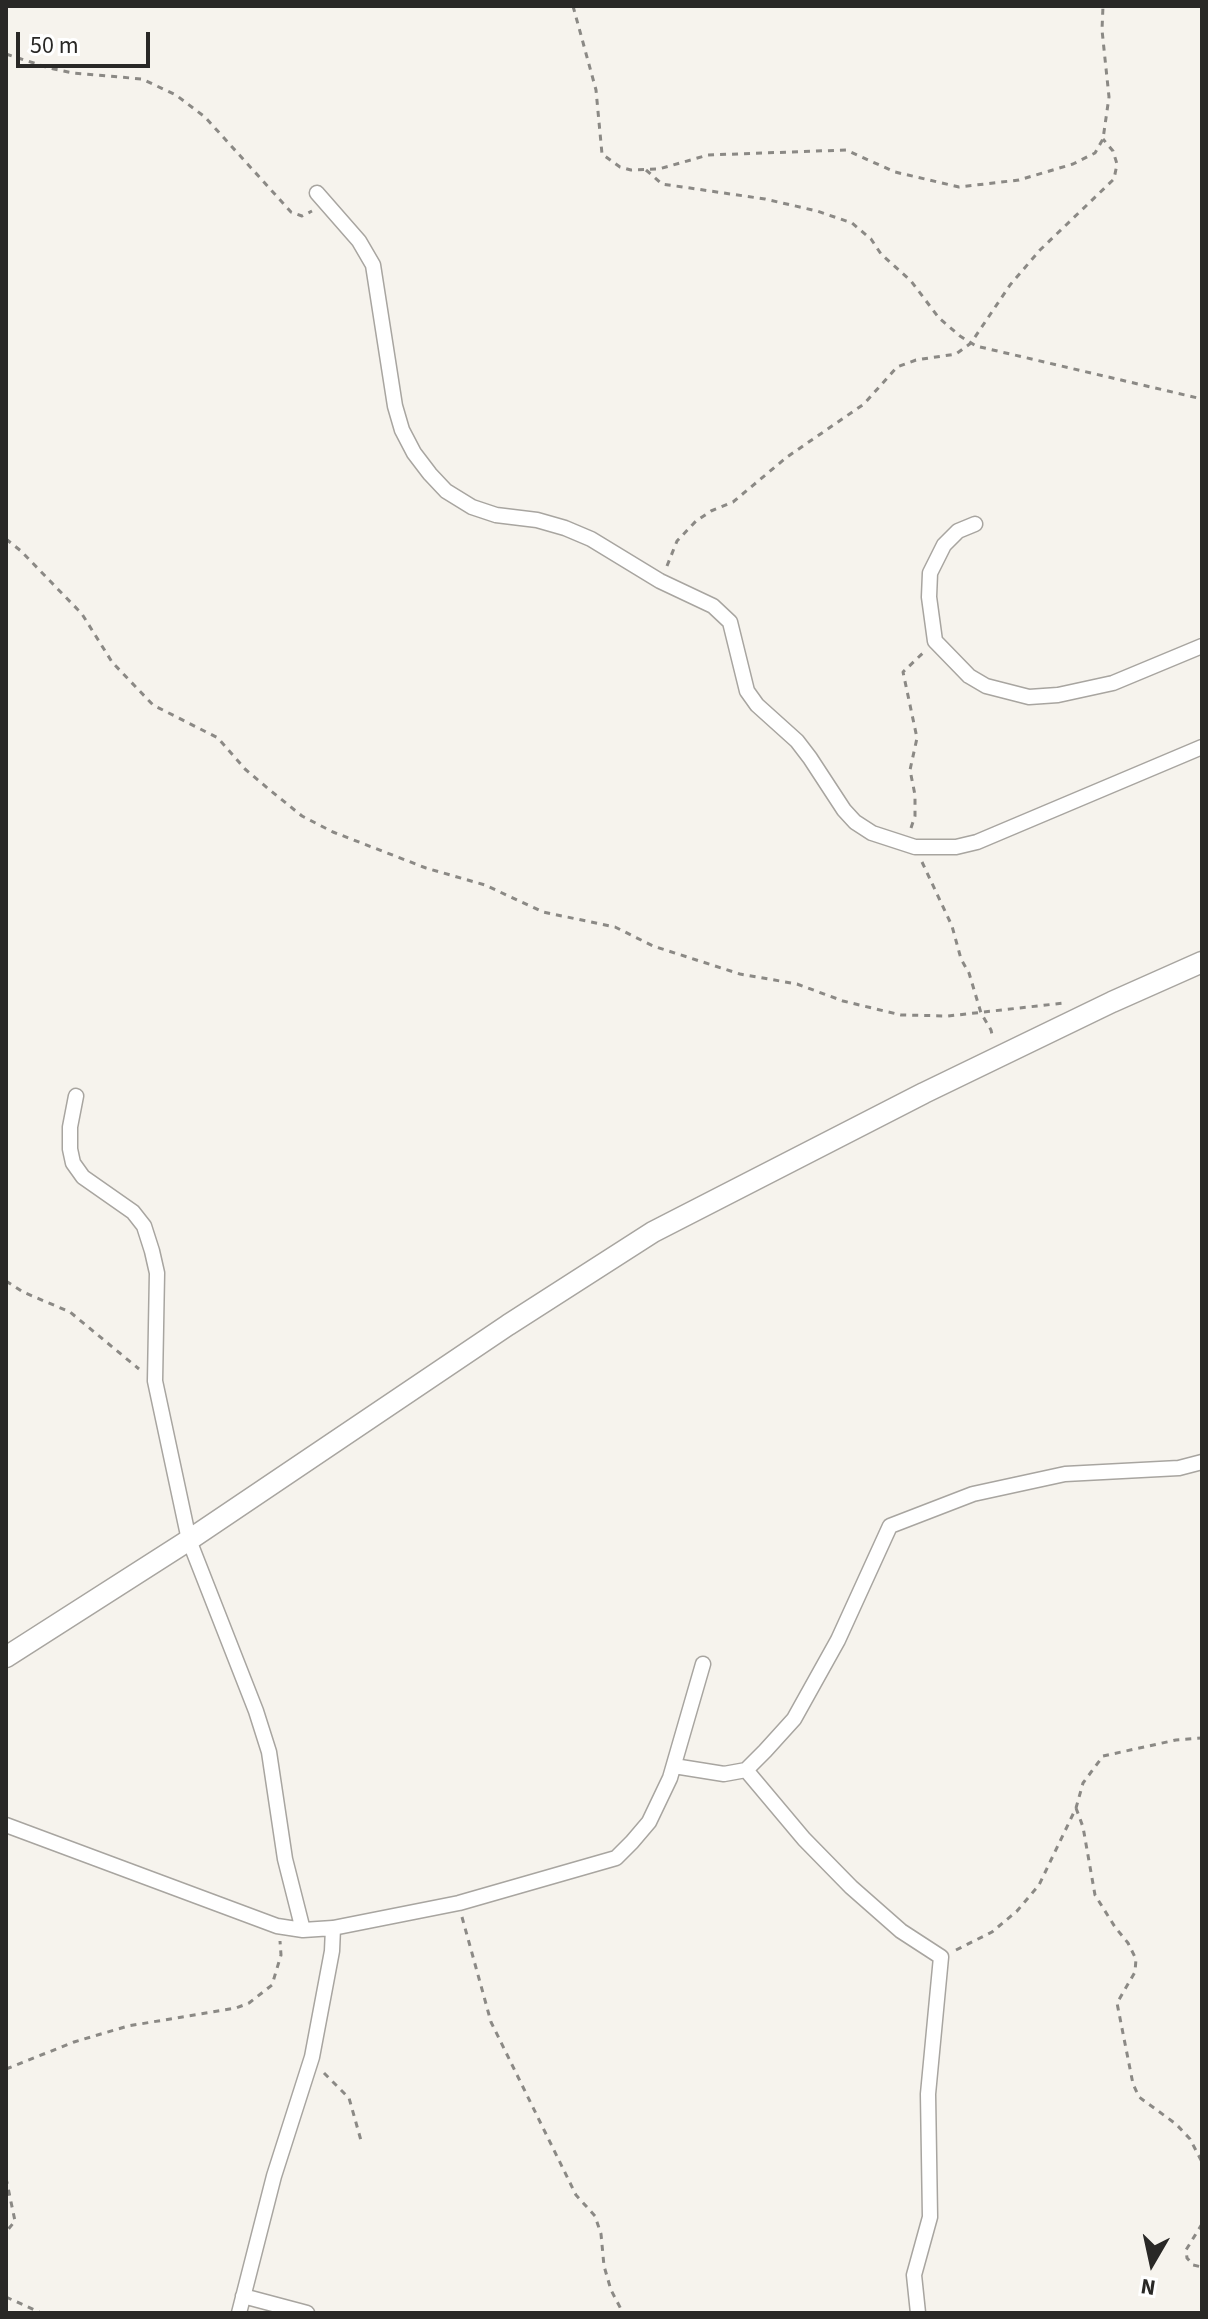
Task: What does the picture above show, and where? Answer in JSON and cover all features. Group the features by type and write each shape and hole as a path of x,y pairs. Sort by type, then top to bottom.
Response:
{"main road":[{"path":"6,1657 189,1540 609,1258 653,1232 838,1136 1112,1002 1202,962"}],"street":[{"path":"321,199 359,241 373,265 395,406 402,430 430,474 446,491 472,507 496,515 537,520 565,528 591,539 660,581 713,606 730,622 747,691 757,705 804,749 849,816 872,833 915,847 956,847 995,835 1202,747"},
{"path":"975,524 958,531 944,545 930,573 929,597 935,641 969,676 986,686 1029,697 1058,695 1113,683 1202,646"},
{"path":"76,1096 70,1138 73,1163 83,1177 133,1212 144,1226 152,1251 157,1273 155,1381 189,1540 269,1752 285,1859 303,1930"},
{"path":"674,1766 724,1774 746,1770 794,1719 838,1640 890,1526 973,1494 1065,1474 1179,1468 1202,1462"},
{"path":"6,1825 277,1926 303,1930 333,1928 459,1903 616,1858 649,1822 674,1766 703,1664"},
{"path":"746,1770 804,1839 851,1887 901,1931 941,1957 928,2094 930,2217 914,2275 918,2313"},
{"path":"239,2313 274,2176 312,2057 332,1951 333,1928"},
{"path":"243,2296 307,2313"}],"path":[{"path":"573,6 596,90 602,154 620,167 645,169 691,162 708,155 846,150 895,172 959,187 1019,180 1073,164 1095,153 1103,139 1109,97 1102,30 1103,6"},
{"path":"6,54 73,73 142,79 176,95 216,128 291,212 302,216 321,199"},
{"path":"660,581 677,541 696,521 733,502 787,457 864,404 897,367 916,360 956,354 971,343 1010,285 1040,250 1114,179 1117,164 1113,151 1103,139"},
{"path":"645,169 662,184 765,199 852,223 911,281 939,318 971,343 1202,399"},
{"path":"6,539 82,614 112,662 153,705 218,738 245,769 271,791 302,816 333,832 426,868 485,885 543,912 615,927 653,946 740,974 797,984 843,1001 901,1015 924,1017 981,1013 1046,1003 1077,1003"},
{"path":"935,641 903,672 917,738 910,770 915,795 915,816 911,828 915,847 952,926 981,1013 991,1030 997,1059"},
{"path":"6,1281 23,1292 70,1312 155,1381"},
{"path":"941,1957 992,1932 1017,1911 1039,1885 1076,1808 1083,1783 1103,1756 1176,1740 1202,1738"},
{"path":"1076,1808 1083,1827 1095,1895 1136,1959 1135,1972 1117,2003 1133,2084 1139,2097 1162,2112 1190,2139 1202,2162"},
{"path":"459,1903 491,2022 576,2195 595,2216 601,2234 604,2266 611,2290 623,2313"},
{"path":"6,2069 74,2042 128,2026 236,2008 249,2003 272,1985 278,1969 280,1942 277,1926"},
{"path":"312,2057 349,2098 362,2144"},
{"path":"6,2178 15,2221 6,2232"},
{"path":"1202,2224 1186,2250 1187,2258 1193,2265 1202,2267"},
{"path":"6,2297 41,2313"}]}
